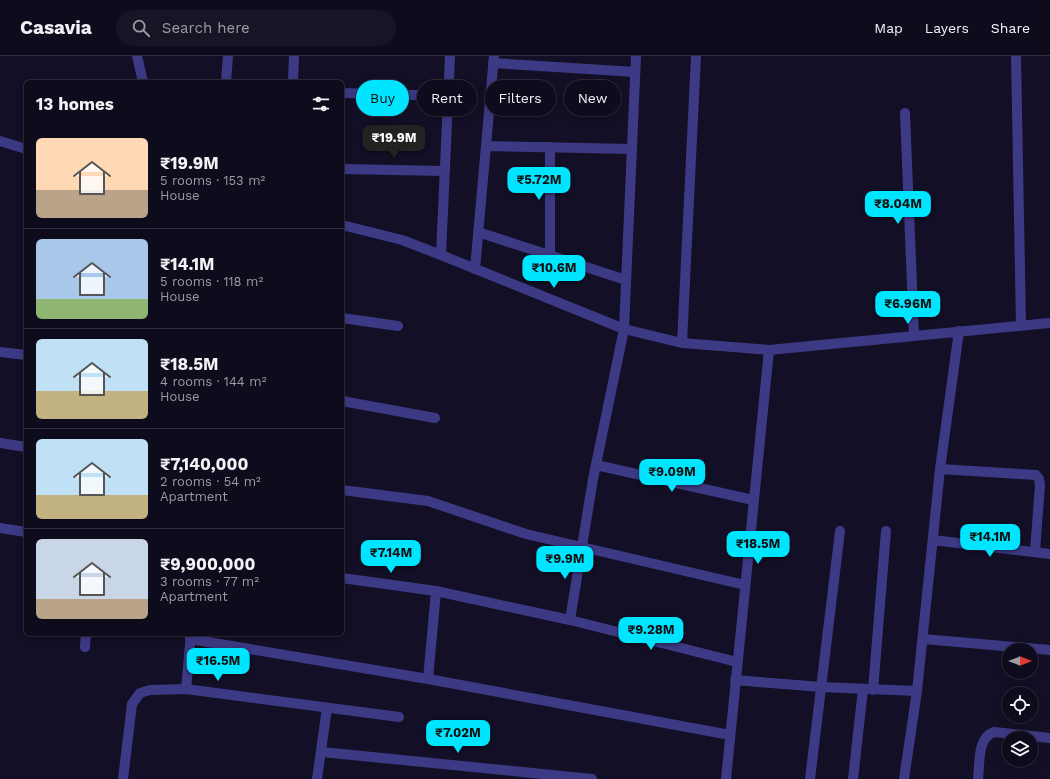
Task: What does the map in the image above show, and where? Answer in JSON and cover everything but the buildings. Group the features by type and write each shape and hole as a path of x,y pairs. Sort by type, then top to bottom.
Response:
{"street":[{"path":"137,56 143,80"},
{"path":"226,80 228,56"},
{"path":"293,80 294,56"},
{"path":"449,80 450,56"},
{"path":"570,620 596,464 624,329 636,56"},
{"path":"682,343 696,56"},
{"path":"1016,56 1021,326"},
{"path":"475,269 494,60 635,72"},
{"path":"344,93 417,95"},
{"path":"905,113 914,336"},
{"path":"441,255 447,116"},
{"path":"0,141 24,148"},
{"path":"486,146 632,149"},
{"path":"550,147 550,255"},
{"path":"344,168 444,171"},
{"path":"344,226 402,240 624,329 682,343 769,350 1050,323"},
{"path":"478,232 626,280"},
{"path":"344,318 398,326"},
{"path":"904,779 917,691 940,469 959,331"},
{"path":"726,779 769,350"},
{"path":"0,352 24,355"},
{"path":"344,401 436,418"},
{"path":"0,443 24,447"},
{"path":"596,464 754,500"},
{"path":"940,469 1036,476 1039,479 1040,484 1035,551"},
{"path":"344,490 428,501 526,534 745,586"},
{"path":"0,528 24,532"},
{"path":"810,779 840,531"},
{"path":"853,779 868,689 886,531"},
{"path":"933,540 1050,554"},
{"path":"344,578 436,591 570,620 737,662"},
{"path":"428,679 436,591"},
{"path":"85,647 86,636"},
{"path":"186,689 191,636 730,735"},
{"path":"923,639 1050,650"},
{"path":"735,680 821,687 917,691"},
{"path":"123,779 132,704 140,693 150,690 186,689 398,717"},
{"path":"317,779 327,708"},
{"path":"978,779 982,741 987,734 994,732 1050,738"},
{"path":"322,752 592,779"}]}
